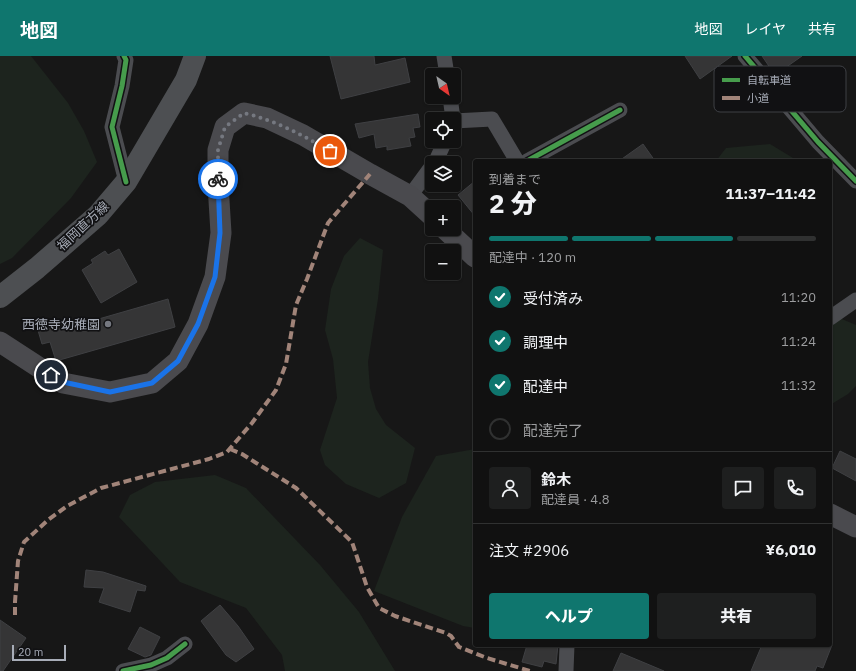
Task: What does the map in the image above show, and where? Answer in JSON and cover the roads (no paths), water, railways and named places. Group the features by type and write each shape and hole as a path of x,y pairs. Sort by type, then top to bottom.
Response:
{"main road":[{"name":"福岡直方線","path":"0,297 37,268 98,215 126,182 186,80 195,56"},
{"path":"0,342 63,382 110,392 152,383 178,361 198,324 215,277 220,233 218,150 225,127 244,113 266,118 303,135 410,196 425,210"},
{"path":"453,236 473,255"},
{"path":"832,515 856,527"}],"street":[{"path":"124,56 126,60 122,86 112,127 126,182"},
{"path":"444,56 445,68"},
{"path":"745,56 753,66"},
{"path":"531,159 620,110"},
{"path":"793,112 818,142 856,181"},
{"path":"461,120 492,119 516,159"},
{"path":"410,196 425,176"},
{"path":"832,317 856,300"},
{"path":"123,671 151,665 167,658 185,644"},
{"path":"566,671 567,647"}],"place":[{"name":"西徳寺幼稚園","path":"108,324"}]}
